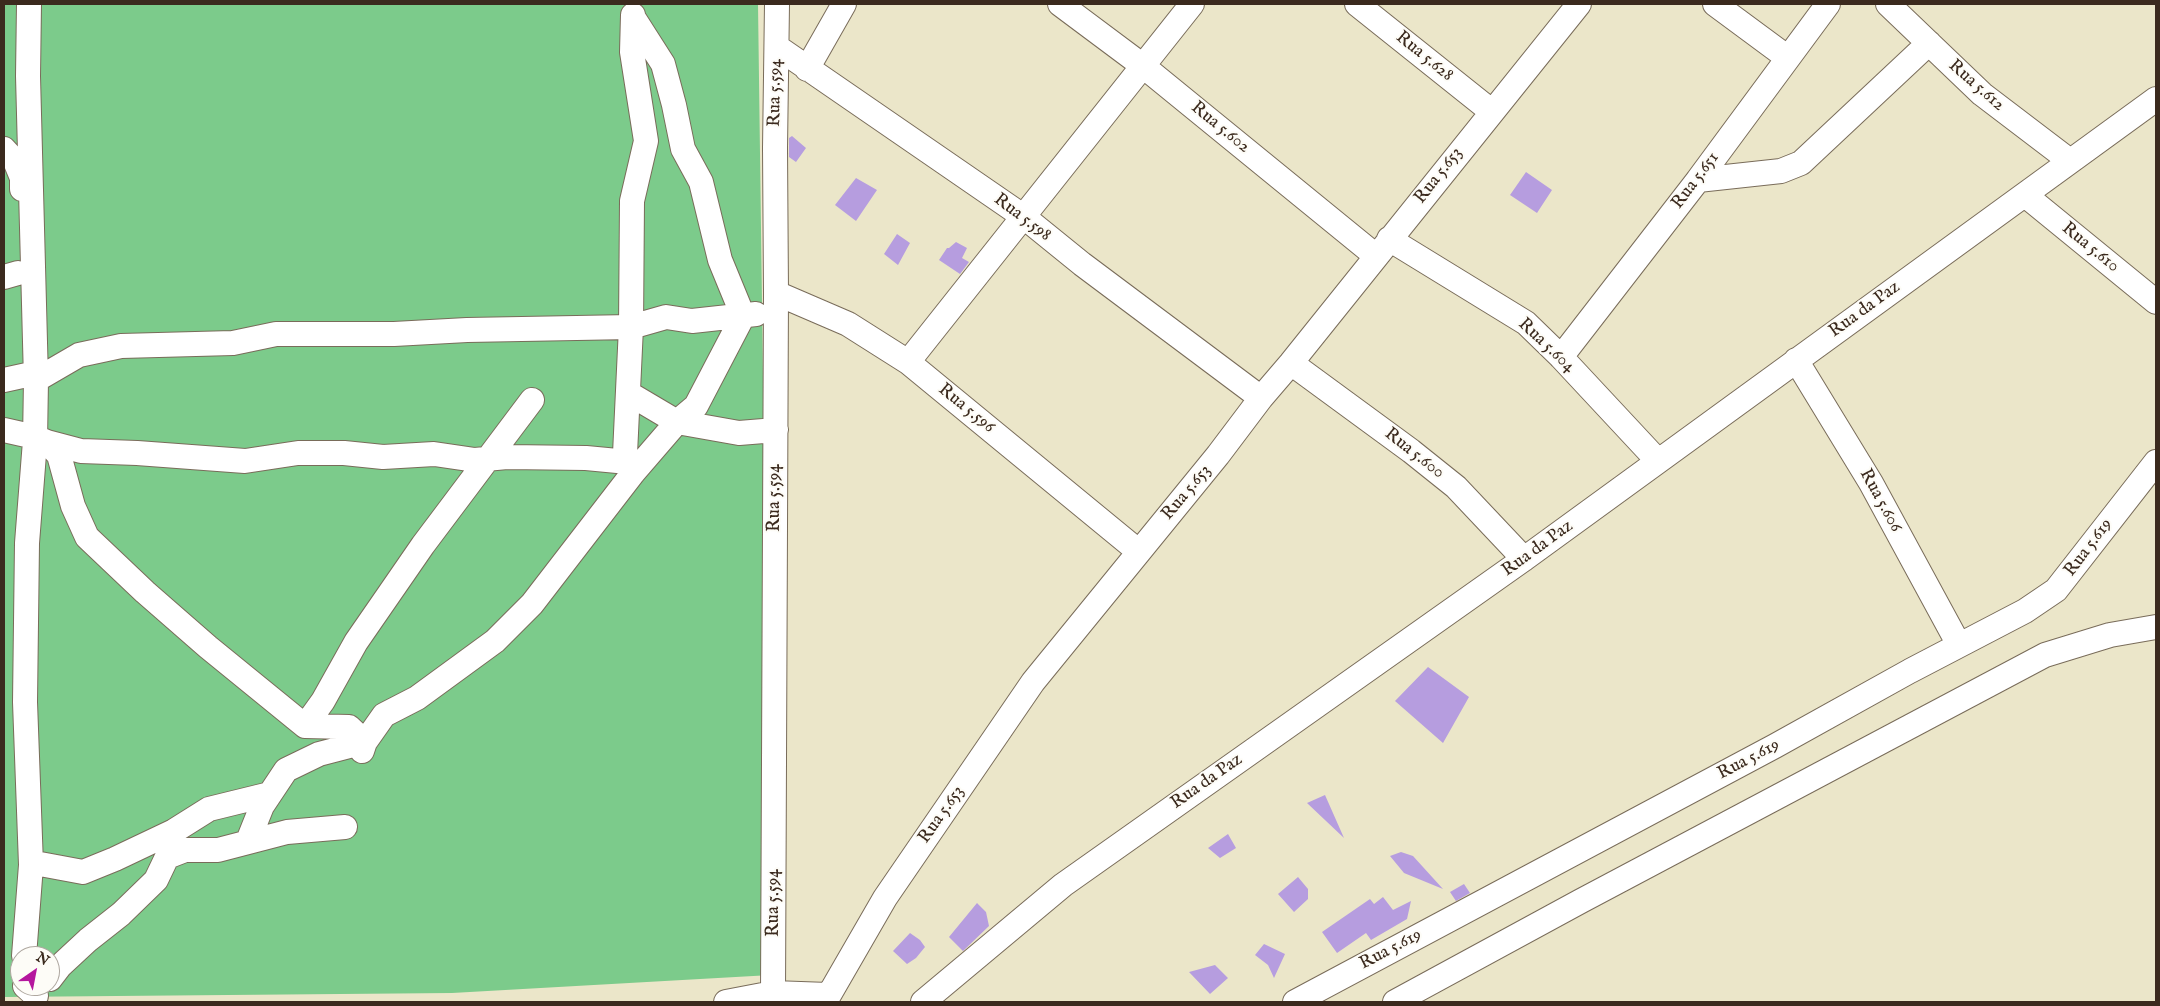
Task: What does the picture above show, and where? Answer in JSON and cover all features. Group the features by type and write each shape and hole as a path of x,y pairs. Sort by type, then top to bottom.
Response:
{"street":[{"path":"25,946 31,865 25,702 27,543 41,439 36,376 32,238 28,76 29,4"},
{"name":"Rua 5.594","path":"773,993 777,4"},
{"path":"807,69 844,4"},
{"name":"Rua 5.602","path":"1060,4 1383,247"},
{"path":"908,362 1192,4"},
{"name":"Rua 5.628","path":"1357,4 1491,111"},
{"name":"Rua 5.653","path":"826,998 885,898 1033,682 1218,455 1261,398 1578,4"},
{"path":"1715,4 1788,58"},
{"name":"Rua 5.651","path":"1561,357 1698,180 1828,4"},
{"name":"Rua 5.612","path":"1888,4 1982,94 2070,161"},
{"path":"248,841 262,806 286,770 319,754 364,746 384,715 417,698 501,635 532,604 630,468 696,406 743,316 720,260 701,182 683,149 674,105 662,64 632,10"},
{"path":"630,468 625,454 631,327 632,201 646,141 632,52 632,10"},
{"path":"1698,180 1781,171 1801,163 1929,43"},
{"name":"Rua 5.598","path":"777,48 1024,217 1082,264 1261,398"},
{"name":"Rua da Paz","path":"923,1002 1063,886 1524,559 2156,99"},
{"path":"4,149 15,161 22,178 23,221 32,238"},
{"name":"Rua 5.610","path":"2025,195 2156,302"},
{"name":"Rua 5.604","path":"1383,247 1526,323 1561,357 1658,461"},
{"path":"4,380 36,376 79,355 121,346 233,343 276,334 394,334 467,330 631,327 666,317 692,321 743,316 776,302"},
{"name":"Rua 5.596","path":"776,302 848,324 908,362 1138,551"},
{"name":"Rua 5.606","path":"1796,360 1871,483 1959,645"},
{"name":"Rua 5.600","path":"1291,363 1412,451 1456,488 1524,559"},
{"path":"628,393 677,422 739,433 776,430"},
{"path":"305,726 323,701 356,642 423,545 532,400"},
{"path":"4,430 81,451 245,461 298,453 344,453 383,457 434,454 475,460 487,458 586,458 630,468"},
{"path":"41,439 59,456 73,506 87,537 145,592 208,647 305,726 350,727 364,746"},
{"name":"Rua 5.619","path":"1295,1002 2025,611 2056,590 2156,462"},
{"path":"1395,1002 2045,655 2110,635 2156,627"},
{"path":"31,865 40,864 83,872 174,831 209,809 270,794"},
{"path":"60,966 88,940 121,914 156,880 167,857 185,850 218,850 287,832 345,827"},
{"path":"726,1002 773,993 826,998"}],"green space":[{"path":"4,4 758,4 771,975 452,993 4,997"}],"building":[{"path":"792,136 806,148 796,162 789,157 789,138"},
{"path":"1526,172 1552,190 1537,213 1510,195"},
{"path":"856,178 877,190 856,221 835,205"},
{"path":"897,234 910,243 898,265 884,254"},
{"path":"956,242 967,248 962,258 969,262 960,274 939,260 947,248"},
{"path":"1428,667 1469,697 1443,743 1395,701"},
{"path":"1325,795 1344,838 1307,803"},
{"path":"1228,834 1236,848 1220,858 1208,848"},
{"path":"1401,852 1413,856 1443,889 1404,873 1390,856"},
{"path":"1298,877 1308,889 1308,899 1294,912 1278,894"},
{"path":"1464,884 1470,893 1456,901 1450,892"},
{"path":"1383,897 1393,910 1411,901 1407,919 1371,940 1366,933 1337,953 1322,932 1370,899 1374,904"},
{"path":"977,903 986,912 989,926 963,951 949,937"},
{"path":"910,933 920,940 925,947 916,958 907,964 893,951"},
{"path":"1264,944 1285,954 1274,978 1268,965 1255,955"},
{"path":"1215,965 1228,978 1210,994 1189,972"}]}
